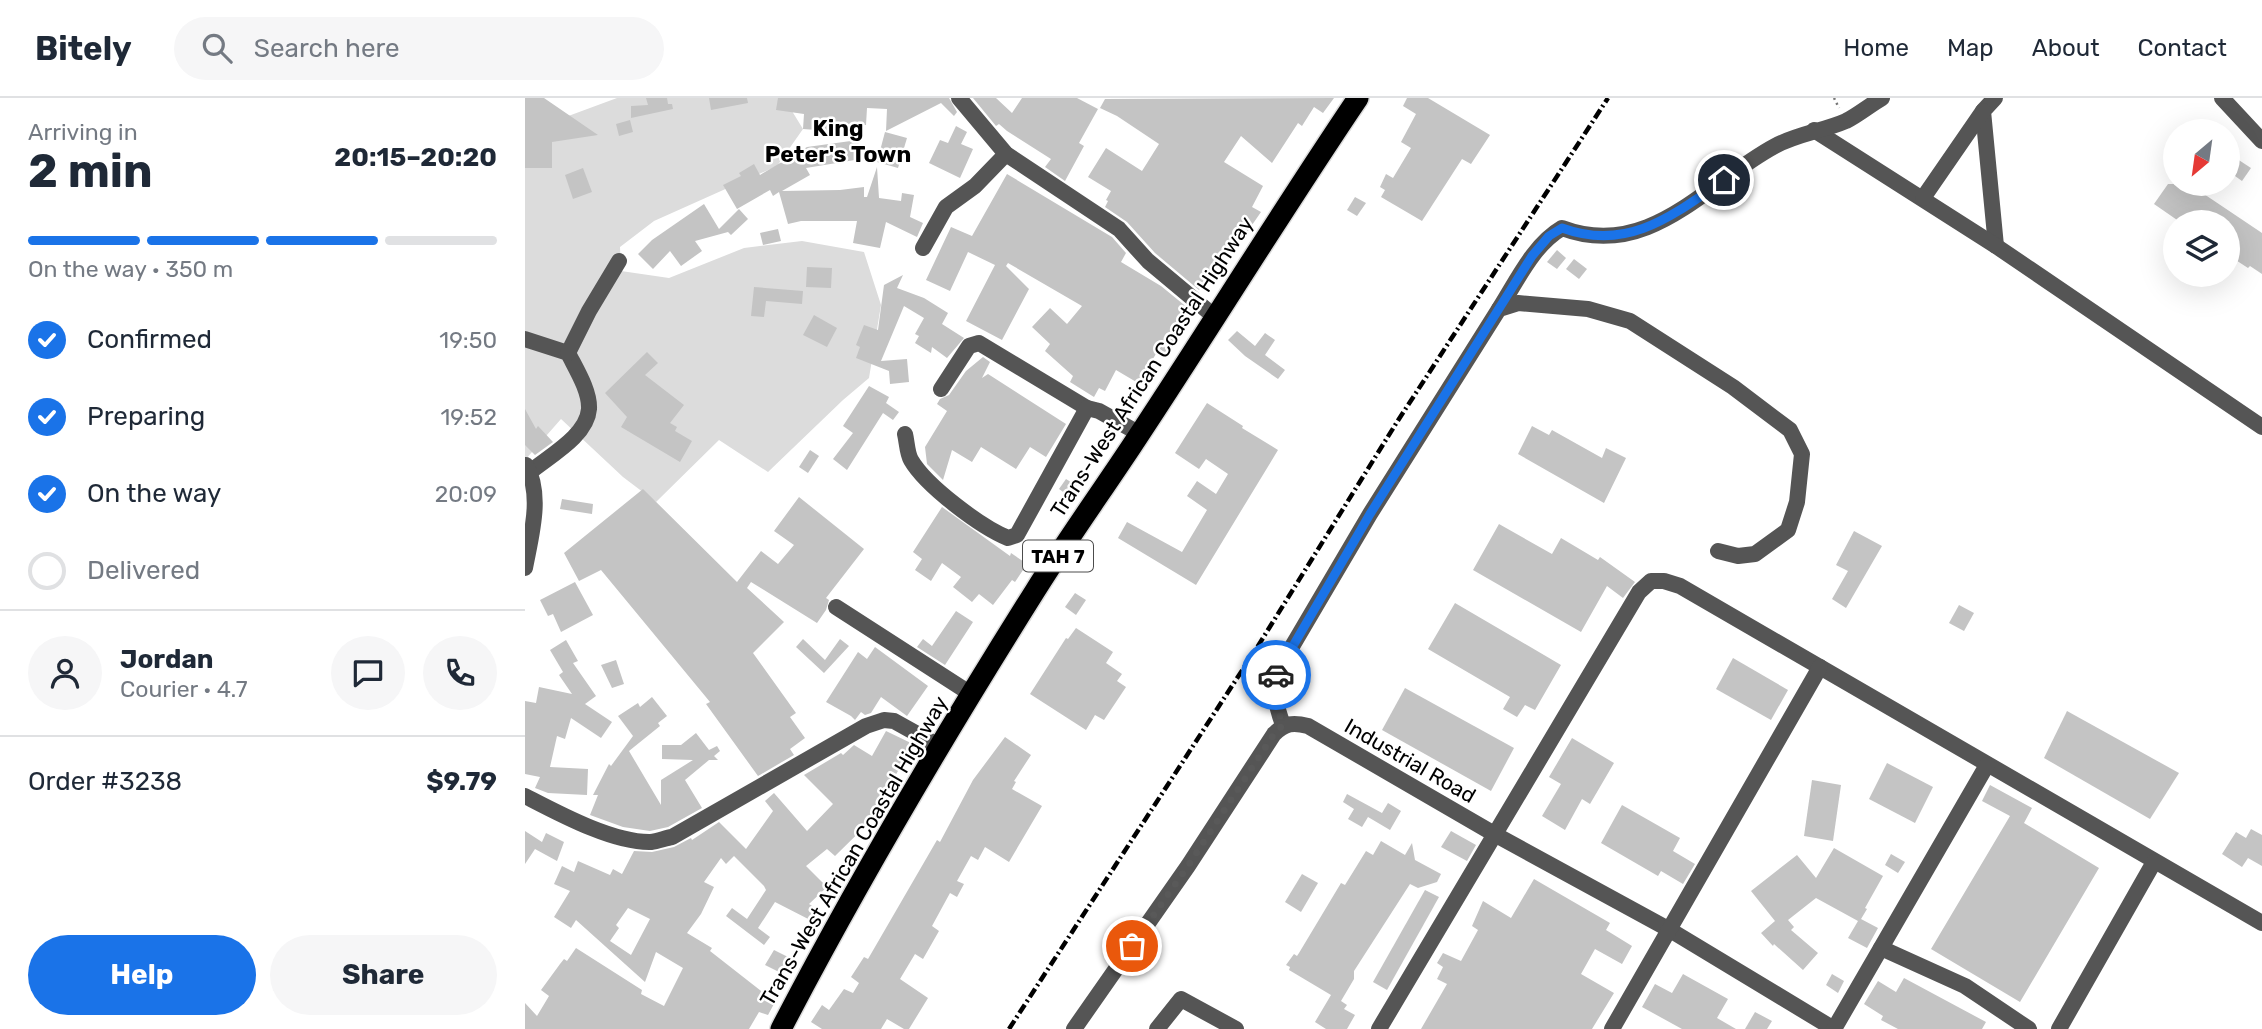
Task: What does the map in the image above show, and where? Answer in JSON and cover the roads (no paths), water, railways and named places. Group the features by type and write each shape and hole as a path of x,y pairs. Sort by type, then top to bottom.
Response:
{"highway":[{"name":"Trans-West African Coastal Highway","path":"781,1029 839,918 939,746 1036,589 1358,98"}],"street":[{"path":"959,98 1006,154 1119,229 1148,261 1215,317"},
{"path":"1074,1029 1188,866 1274,734 1283,725 1275,702 1277,671 1370,514 1532,256 1549,236 1562,228 1582,235 1629,234 1651,227 1690,204 1776,145 1845,121 1882,98"},
{"path":"1923,198 1983,111 1995,98"},
{"path":"2222,98 2262,141"},
{"path":"1983,111 1996,246"},
{"path":"1814,130 1996,246 2262,427"},
{"path":"923,248 946,207 975,186 1006,154"},
{"path":"568,353 619,261"},
{"path":"1499,309 1518,303 1588,309 1630,320 1733,387 1790,430 1802,454 1797,502 1788,530 1755,554 1738,556 1719,551"},
{"path":"525,339 568,353 585,389 589,408 584,426 527,467 533,482 533,513 525,568"},
{"path":"941,389 969,346 979,343 1087,408 1099,411 1140,434"},
{"path":"905,434 910,459 922,474 953,503 1008,538 1017,535 1087,408"},
{"path":"1379,1029 1639,592 1651,581 1664,581 1680,586 2154,863 2262,923"},
{"path":"836,607 971,694"},
{"path":"1612,1029 1820,667"},
{"path":"525,796 568,818 608,833 651,842 673,837 866,726 884,720 894,721 939,746"},
{"name":"Industrial Road","path":"1283,725 1294,723 1308,726 1496,835 1670,930 1834,1029"},
{"path":"1834,1029 1987,765"},
{"path":"2059,1029 2154,863"},
{"path":"1881,948 1965,986 2029,1029"},
{"path":"1157,1029 1181,999 1236,1029"}],"railway":[{"path":"1009,1029 1258,646 1397,422 1608,98"}],"district":[{"name":"King Peter's Town","path":"838,141"}]}
